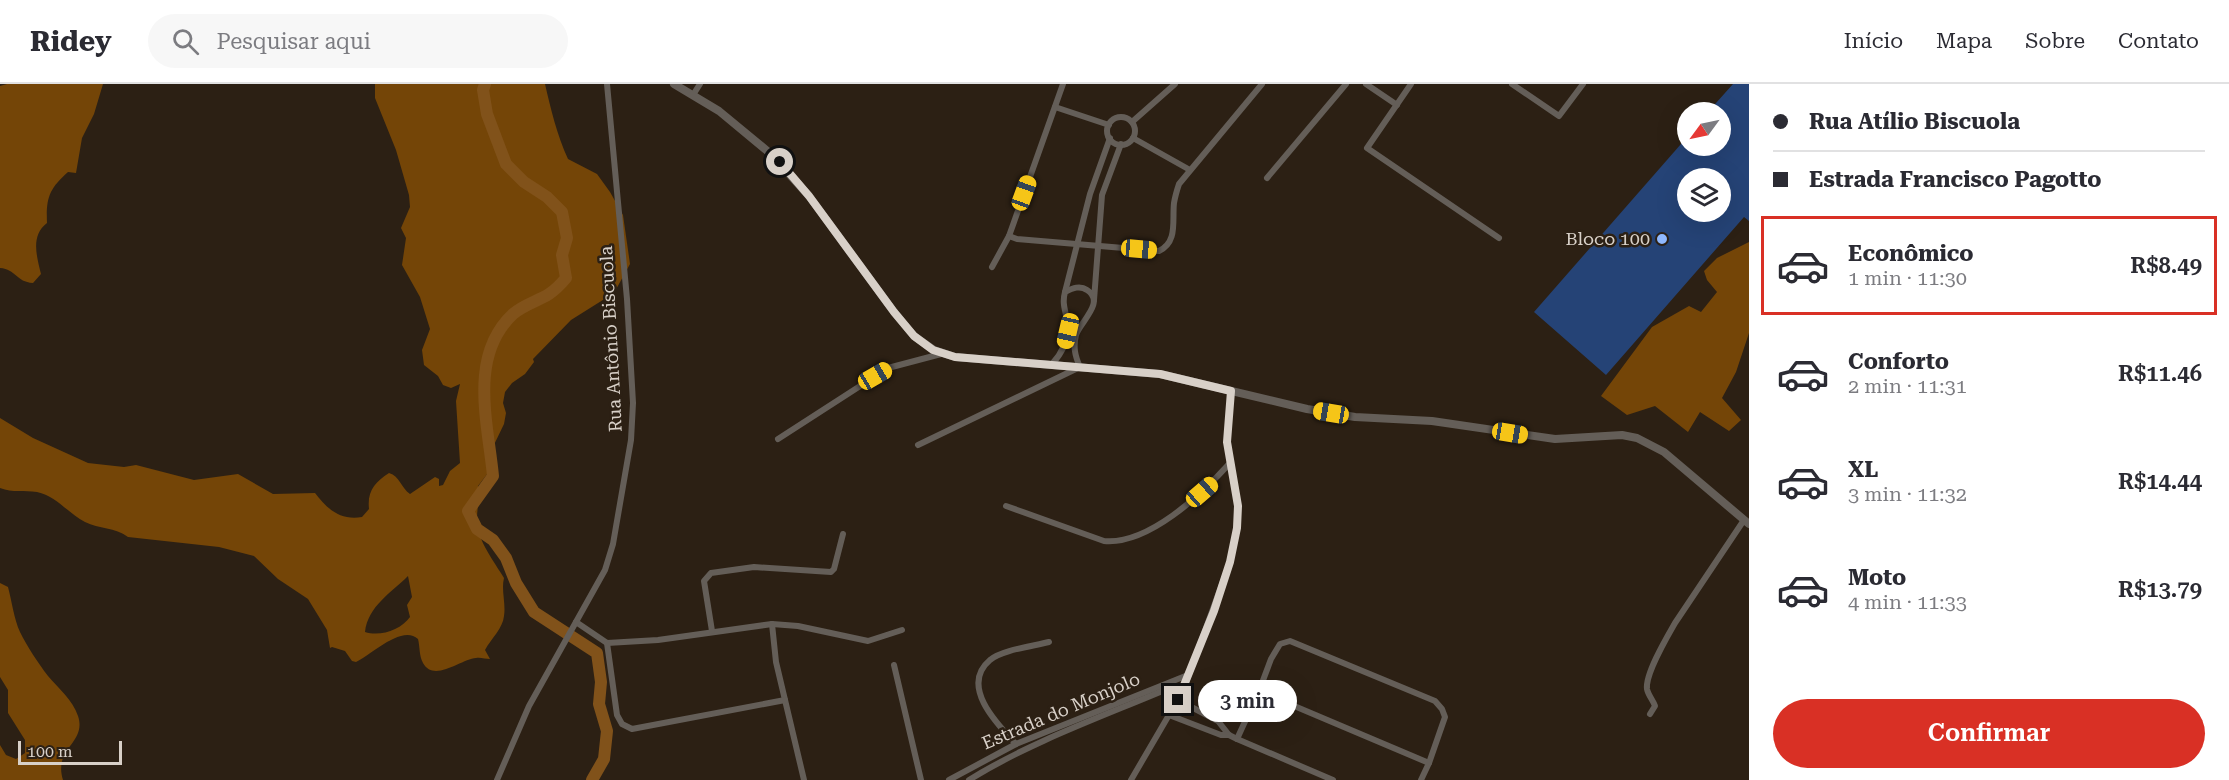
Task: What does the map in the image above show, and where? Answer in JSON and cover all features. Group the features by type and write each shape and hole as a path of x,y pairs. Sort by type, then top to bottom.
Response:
{"street":[{"name":"Rua Antônio Biscuola","path":"497,780 529,706 605,570 613,544 632,431 633,403 627,299 607,84"},
{"path":"674,84 734,122 788,171 914,336 941,354 1160,374 1355,417 1432,421 1556,439 1622,435 1637,438 1664,452 1747,522 1675,622 1647,682 1648,693 1655,706 1650,714"},
{"path":"693,95 700,84"},
{"path":"992,267 1009,236 1063,84"},
{"path":"1132,122 1175,84"},
{"path":"1009,236 1017,239 1160,251 1167,247 1172,239 1174,201 1179,184 1262,84"},
{"path":"1267,177 1346,84"},
{"path":"1366,84 1397,105"},
{"path":"1412,84 1367,148 1499,238"},
{"path":"1512,84 1559,116 1583,84"},
{"path":"1055,107 1109,125"},
{"path":"1109,125 1119,117 1132,122 1135,130 1133,138 1128,143 1121,144 1110,138"},
{"path":"1052,364 1061,353 1068,331 1063,300 1090,194 1110,138 1109,125"},
{"path":"1133,138 1190,170"},
{"path":"1080,367 1074,347 1077,333 1094,303 1102,195 1121,144"},
{"path":"1065,292 1073,288 1087,289 1094,303"},
{"path":"778,438 888,368 941,354"},
{"path":"918,445 1080,367"},
{"path":"1131,780 1183,691 1214,611 1233,550 1238,506 1227,442 1231,391"},
{"path":"1006,506 1104,541 1115,542 1150,529 1192,500 1229,464"},
{"path":"711,632 704,581 711,573 754,567 828,572 834,568 843,534"},
{"path":"575,625 608,643 657,640 772,624 798,626 868,641 902,630"},
{"path":"772,624 776,662 804,780"},
{"path":"1237,739 1275,652 1280,644 1290,641 1435,701 1445,717 1422,780"},
{"path":"1016,744 989,715 984,706 979,682 981,672 991,659 999,655 1049,642"},
{"path":"608,643 617,715 622,724 632,729 785,700"},
{"path":"894,665 921,780"},
{"name":"Estrada do Monjolo","path":"949,780 1016,744 1188,675"},
{"path":"969,780 995,764 1043,741 1172,687 1183,691"},
{"path":"1259,690 1429,763"},
{"path":"1178,700 1218,721 1229,735 1332,780"},
{"path":"1169,715 1221,735 1229,735"}],"shaded area":[{"path":"7,84 103,84 94,114 82,138 76,173 68,172 50,194 47,223 38,234 36,247 41,274 33,283 0,268 0,86"},
{"path":"375,84 545,84 557,132 568,159 597,174 623,215 630,264 614,293 571,320 533,359 534,362 525,374 512,383 505,392 504,424 491,451 491,469 478,486 477,519 482,542 504,578 503,620 485,650 490,659 470,659 434,671 428,669 423,663 418,639 411,635 395,638 356,662 352,661 345,651 330,648 327,630 308,599 278,579 254,556 219,547 128,537 118,531 85,522 44,494 0,488 0,418 33,438 88,463 124,467 136,465 194,480 238,474 273,494 315,493 330,509 347,517 362,517 369,509 369,497 373,488 389,473 396,477 410,494 435,477 439,479 439,486 443,485 450,471 460,463 456,401 460,384 451,388 443,385 438,376 424,365 422,350 430,329 420,297 402,265 406,238 401,228 410,207 409,195 396,150 375,98","holes":["408,576 412,597 407,605 410,617 401,626 383,633 365,632 375,607"]},
{"path":"1749,242 1749,333 1736,372 1722,398 1741,420 1729,431 1700,412 1688,432 1655,406 1627,415 1601,396 1652,327 1689,306 1701,312 1717,292 1707,280 1704,271 1717,258"},
{"path":"0,583 8,587 16,622 26,643 48,676 69,699 78,716 80,725 78,733 62,760 63,780 0,780 0,745 6,755 16,759 25,753 25,740 8,713 8,690 0,677"}],"building":[{"name":"Bloco 100","path":"1733,84 1749,84 1749,221 1744,217 1606,375 1534,312 1677,149 1677,156 1731,156 1731,102 1717,102"}],"waterway":[{"path":"485,84 483,90 487,114 506,164 524,182 547,197 562,212 567,238 562,255 566,278 549,294 513,314 499,331 490,350 484,391 493,476 468,511 477,529 493,540 506,558 516,583 534,612 597,653 601,682 599,704 607,731 604,759 592,780"}],"place":[{"name":"Bloco 100","path":"1662,239"}],"route":[{"path":"780,162 809,196 894,312 914,336 933,350 955,357 1160,374 1231,391 1228,404 1227,442 1238,506 1237,528 1230,562 1214,611 1178,700"}]}
